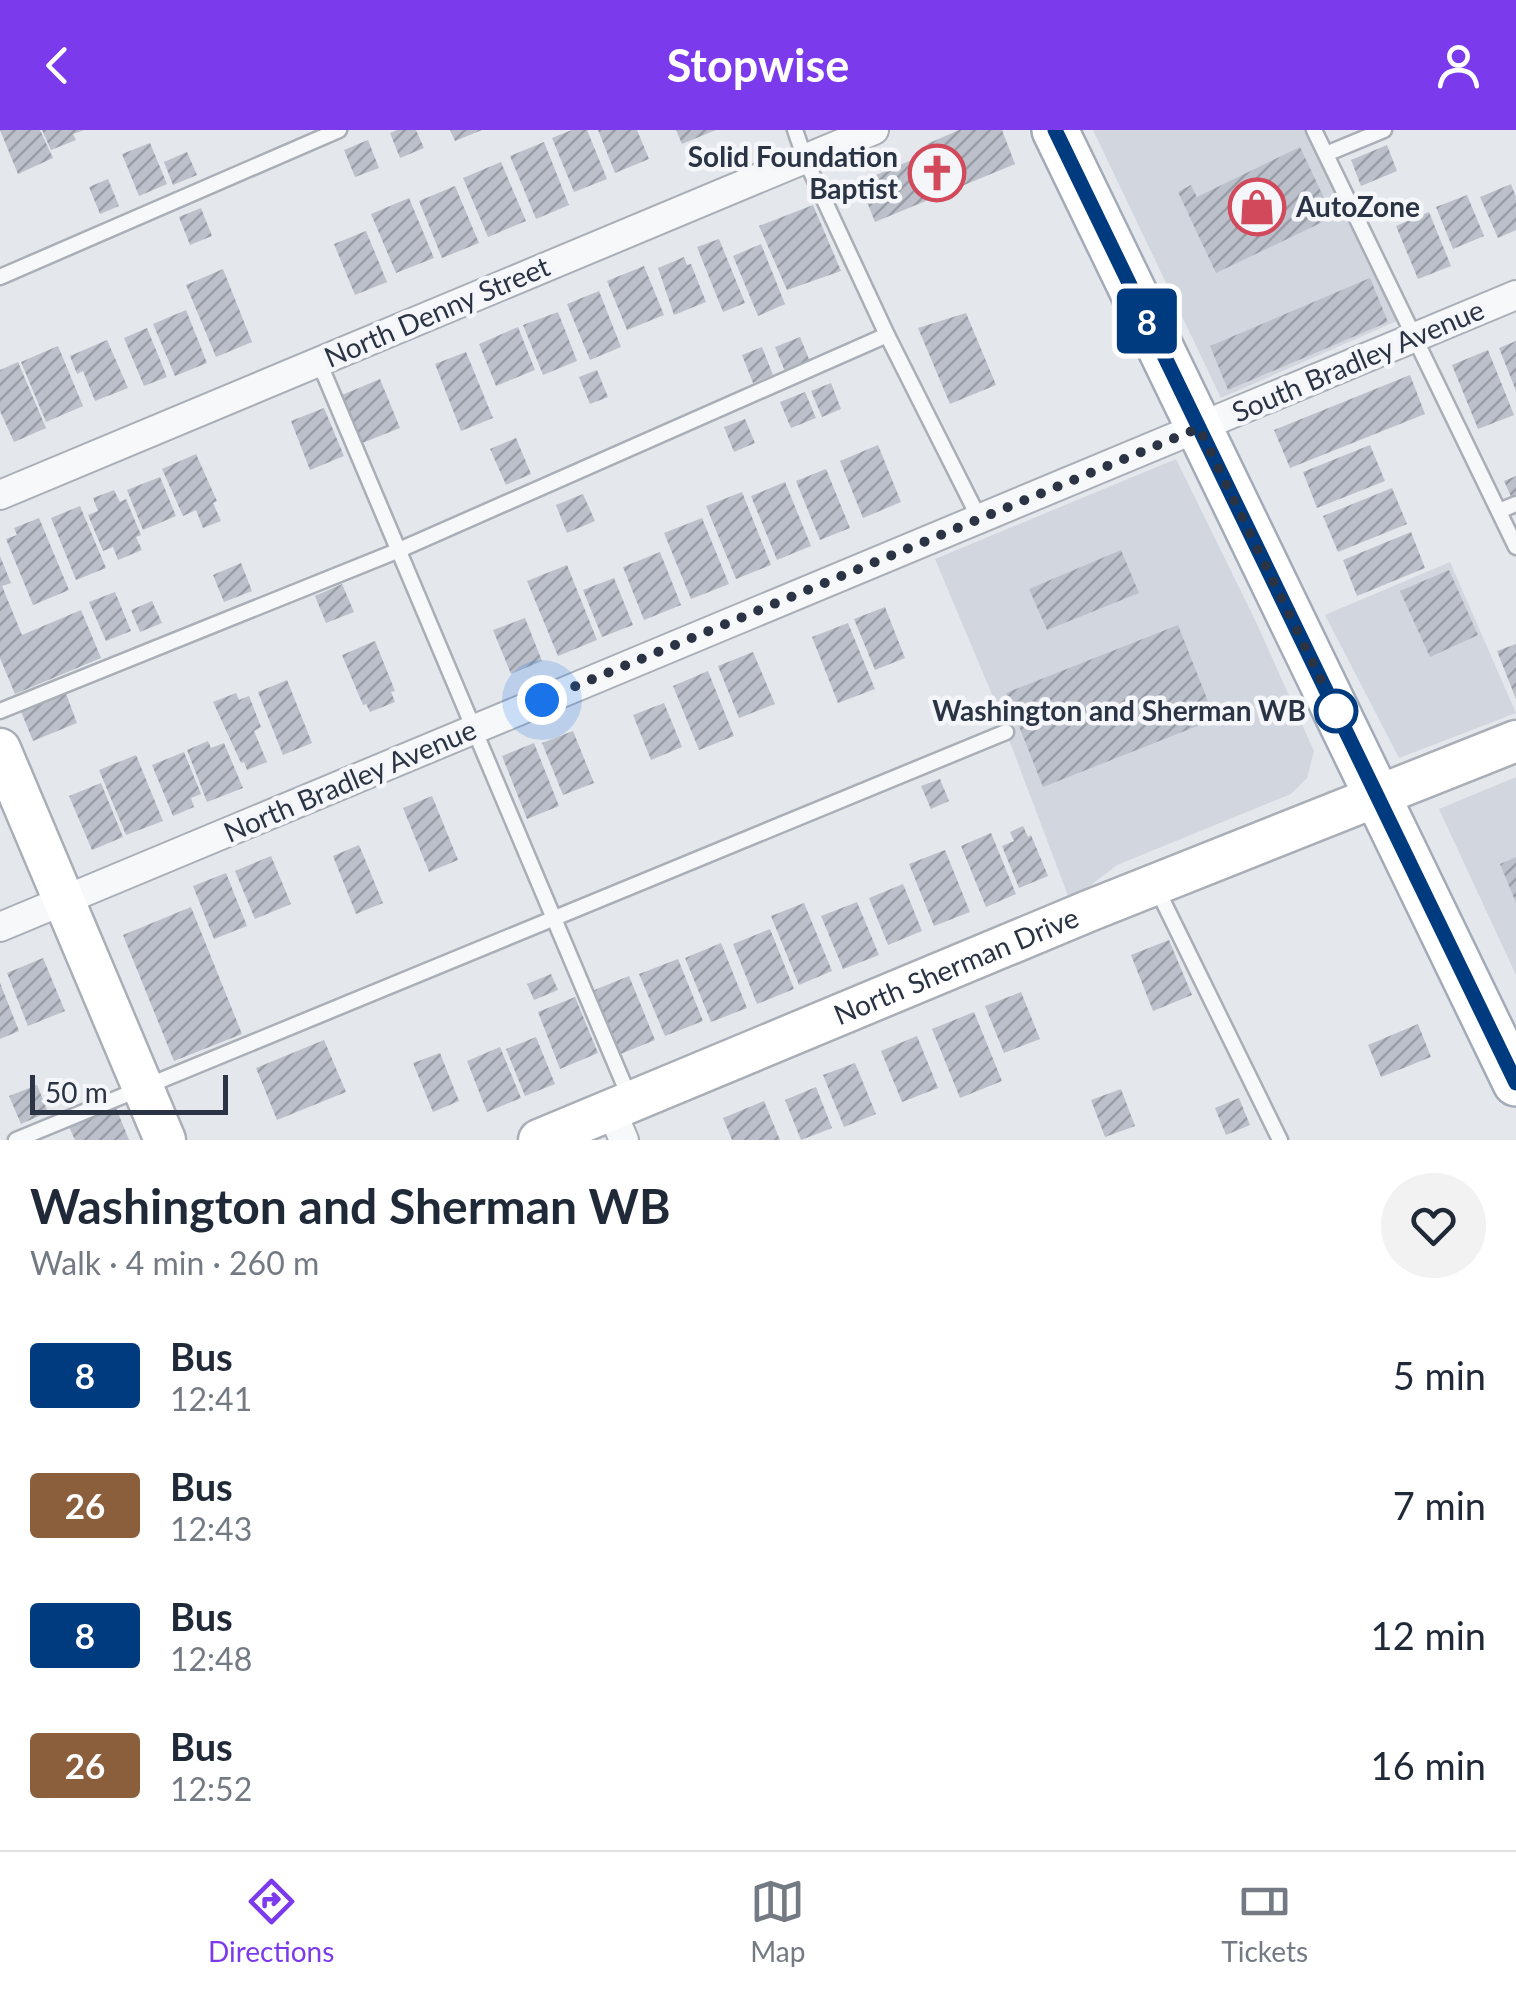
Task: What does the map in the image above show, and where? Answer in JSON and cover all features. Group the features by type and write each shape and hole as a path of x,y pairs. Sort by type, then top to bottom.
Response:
{"main road":[{"path":"1056,130 1516,1083"},
{"name":"North Sherman Drive","path":"539,1140 622,1117 1155,884 1516,741"},
{"path":"0,749 165,1140"}],"street":[{"name":"North Denny Street","path":"0,495 874,130"},
{"name":"South Bradley Avenue","path":"1199,428 1516,295"},
{"name":"North Bradley Avenue","path":"0,927 1199,428"}],"lane":[{"path":"0,277 339,130"},
{"path":"795,130 804,159 887,335 979,518"},
{"path":"1314,130 1516,546"},
{"path":"1326,154 1384,130"},
{"path":"0,711 396,551 887,335"},
{"path":"319,362 553,917 622,1117"},
{"path":"1499,511 1516,504"},
{"path":"16,1140 1006,732"},
{"path":"1155,884 1276,1139"}],"shaded area":[{"path":"1093,130 1314,130 1406,317 1221,398"},
{"path":"1176,459 1314,751 1307,778 1291,794 1117,865 1070,901 991,692 935,559"},
{"path":"1450,562 1516,713 1399,758 1325,615"},
{"path":"1516,777 1516,975 1439,809"}],"building":[{"path":"0,130 40,130 53,158 18,174"},
{"path":"42,130 84,130 73,134 76,140 51,150"},
{"path":"416,130 424,148 400,158 390,133"},
{"path":"450,130 482,130 455,141"},
{"path":"572,130 587,130 607,179 574,192 552,138"},
{"path":"598,130 637,130 649,159 615,173"},
{"path":"676,130 716,130 682,144"},
{"name":"Solid Foundation Baptist","path":"959,130 1002,130 1015,164 875,222 859,182 931,152 927,144"},
{"path":"368,140 379,168 355,177 344,150"},
{"path":"544,142 569,205 536,219 510,156"},
{"path":"150,143 167,184 139,196 122,154"},
{"path":"1387,145 1397,171 1361,186 1351,160"},
{"name":"AutoZone","path":"1300,147 1333,217 1216,273 1178,192 1191,185 1197,197"},
{"path":"187,152 197,175 173,185 164,162"},
{"path":"501,162 526,221 488,237 463,178"},
{"path":"108,179 119,206 100,214 89,187"},
{"path":"1511,184 1516,197 1516,230 1498,238 1480,197"},
{"path":"455,186 479,243 442,258 419,201"},
{"path":"1467,195 1484,236 1453,249 1436,207"},
{"path":"409,198 434,258 396,273 371,214"},
{"path":"813,205 841,271 787,290 759,226"},
{"path":"201,208 212,236 190,245 179,217"},
{"path":"1429,212 1451,266 1418,279 1396,226"},
{"path":"366,231 387,282 355,295 334,244"},
{"path":"719,239 745,303 723,312 697,247"},
{"path":"761,244 785,304 758,316 733,256"},
{"path":"684,257 687,265 691,264 706,302 674,315 658,268"},
{"path":"644,266 664,315 627,330 607,281"},
{"path":"223,269 252,342 216,357 186,285"},
{"path":"1370,278 1388,322 1228,390 1210,346"},
{"path":"599,291 621,347 590,360 567,304"},
{"path":"186,310 207,363 175,376 153,324"},
{"path":"558,312 577,361 543,375 523,325"},
{"path":"966,313 996,385 950,404 918,328"},
{"path":"518,327 535,370 496,386 479,344"},
{"path":"147,328 167,377 144,386 124,338"},
{"path":"800,337 811,364 786,374 775,347"},
{"path":"107,340 128,388 95,401 83,371 77,374 70,356"},
{"path":"1516,341 1516,391 1499,348"},
{"path":"58,346 83,406 46,422 21,362"},
{"path":"762,347 773,375 753,383 742,355"},
{"path":"1488,350 1514,415 1478,429 1452,365"},
{"path":"466,352 493,418 461,431 435,364"},
{"path":"18,362 46,428 14,442 0,411 0,370"},
{"path":"597,370 608,397 590,404 579,377"},
{"path":"1410,375 1425,414 1290,468 1274,430"},
{"path":"380,379 400,428 362,443 342,395"},
{"path":"831,383 841,409 822,417 811,391"},
{"path":"805,392 816,418 791,428 780,402"},
{"path":"324,408 344,456 310,470 291,421"},
{"path":"745,419 755,443 734,452 724,427"},
{"path":"516,438 531,474 506,485 490,449"},
{"path":"878,445 901,502 863,518 840,461"},
{"path":"1370,445 1385,481 1317,508 1303,472"},
{"path":"196,454 217,501 213,503 221,521 203,528 196,510 183,516 162,469"},
{"path":"826,469 850,528 820,540 796,481"},
{"path":"1516,476 1516,500 1513,501 1504,481"},
{"path":"160,477 176,516 143,530 127,490"},
{"path":"785,482 811,546 777,560 751,496"},
{"path":"1392,488 1407,524 1338,552 1323,516"},
{"path":"114,490 120,502 126,499 141,535 136,537 142,550 118,560 113,547 103,551 88,515 98,511 93,498"},
{"path":"742,492 771,565 736,579 706,506"},
{"path":"583,494 595,521 567,533 556,505"},
{"path":"80,506 106,568 76,580 51,518"},
{"path":"39,518 69,590 33,605 6,539 17,535 14,528"},
{"path":"702,518 729,584 691,599 664,533"},
{"path":"1411,532 1425,568 1357,596 1343,560"},
{"path":"1121,550 1139,593 1047,630 1029,589"},
{"path":"660,552 681,605 644,620 623,567"},
{"path":"0,556 11,583 2,586 22,635 81,610 101,658 15,694 0,658"},
{"path":"241,563 252,591 224,602 213,575"},
{"path":"567,565 597,640 558,656 527,581"},
{"path":"1449,570 1478,635 1430,657 1400,591"},
{"path":"614,578 633,625 602,637 583,590"},
{"path":"342,584 354,612 326,623 315,596"},
{"path":"115,592 131,631 106,641 89,602"},
{"path":"152,601 162,623 140,632 131,610"},
{"path":"885,607 905,658 875,670 854,619"},
{"path":"525,618 542,661 511,674 493,630"},
{"path":"848,623 875,689 838,703 812,637"},
{"path":"1178,625 1215,719 1043,787 1006,693"},
{"path":"375,641 395,691 391,692 395,702 370,712 363,705 342,655"},
{"path":"1516,644 1516,699 1497,651"},
{"path":"753,652 775,704 739,718 718,666"},
{"path":"708,671 734,736 699,750 673,686"},
{"path":"287,680 312,743 283,755 258,692"},
{"path":"65,691 77,723 33,741 20,709"},
{"path":"236,693 239,700 249,696 261,727 254,731 267,762 247,770 213,702"},
{"path":"664,703 682,747 651,760 633,715"},
{"path":"573,731 594,783 563,795 542,743"},
{"path":"208,741 211,748 224,743 243,788 207,802 187,750"},
{"path":"534,743 559,806 527,819 502,756"},
{"path":"184,752 201,794 191,798 194,807 173,816 152,765"},
{"path":"136,755 163,821 126,835 99,770"},
{"path":"940,779 949,801 931,809 921,786"},
{"path":"101,783 123,837 92,850 69,796"},
{"path":"432,796 458,860 429,872 403,808"},
{"path":"1023,826 1028,837 1031,835 1048,876 1019,888 1002,846 1014,841 1010,832"},
{"path":"991,833 1016,894 986,907 961,846"},
{"path":"359,845 383,903 356,914 333,856"},
{"path":"945,850 970,912 934,926 909,864"},
{"path":"271,856 291,904 255,919 235,871"},
{"path":"1516,857 1516,903 1500,864"},
{"path":"226,873 247,926 214,939 193,886"},
{"path":"903,884 922,931 888,945 869,898"},
{"path":"857,902 879,955 843,969 821,916"},
{"path":"804,903 832,971 799,985 771,916"},
{"path":"191,907 242,1034 174,1061 123,935"},
{"path":"770,929 794,989 757,1004 733,944"},
{"path":"1169,940 1192,995 1153,1011 1131,955"},
{"path":"721,943 747,1008 711,1022 685,958"},
{"path":"43,958 65,1011 28,1026 7,973"},
{"path":"678,959 703,1021 665,1036 639,974"},
{"path":"551,974 558,990 534,1000 527,984"},
{"path":"629,976 655,1040 618,1055 592,991"},
{"path":"0,983 19,1031 0,1039"},
{"path":"1021,992 1040,1039 1004,1053 985,1006"},
{"path":"575,997 598,1053 560,1069 538,1012"},
{"path":"974,1012 1002,1081 960,1098 932,1029"},
{"path":"1418,1024 1431,1057 1381,1077 1368,1045"},
{"path":"917,1036 938,1088 902,1102 881,1051"},
{"path":"536,1037 555,1084 525,1096 506,1049"},
{"path":"324,1040 346,1092 277,1120 256,1068"},
{"path":"500,1047 521,1098 487,1112 467,1061"},
{"path":"440,1053 459,1101 433,1112 413,1063"},
{"path":"855,1063 876,1114 844,1127 823,1075"},
{"path":"37,1085 48,1112 21,1124 9,1096"},
{"path":"816,1087 832,1128 801,1140 785,1100"},
{"path":"1121,1089 1135,1126 1105,1137 1091,1100"},
{"path":"1239,1098 1250,1125 1226,1135 1215,1108"},
{"path":"764,1101 780,1140 732,1140 723,1118"},
{"path":"116,1108 129,1140 75,1140 69,1127"}],"bus line":[{"name":"8","path":"1055,130 1516,1083"}],"place":[{"name":"Solid Foundation Baptist","path":"937,173"},
{"name":"AutoZone","path":"1257,207"},
{"name":"Washington and Sherman WB","path":"1336,711"}],"route":[{"path":"542,700 1199,428 1336,711"}]}
